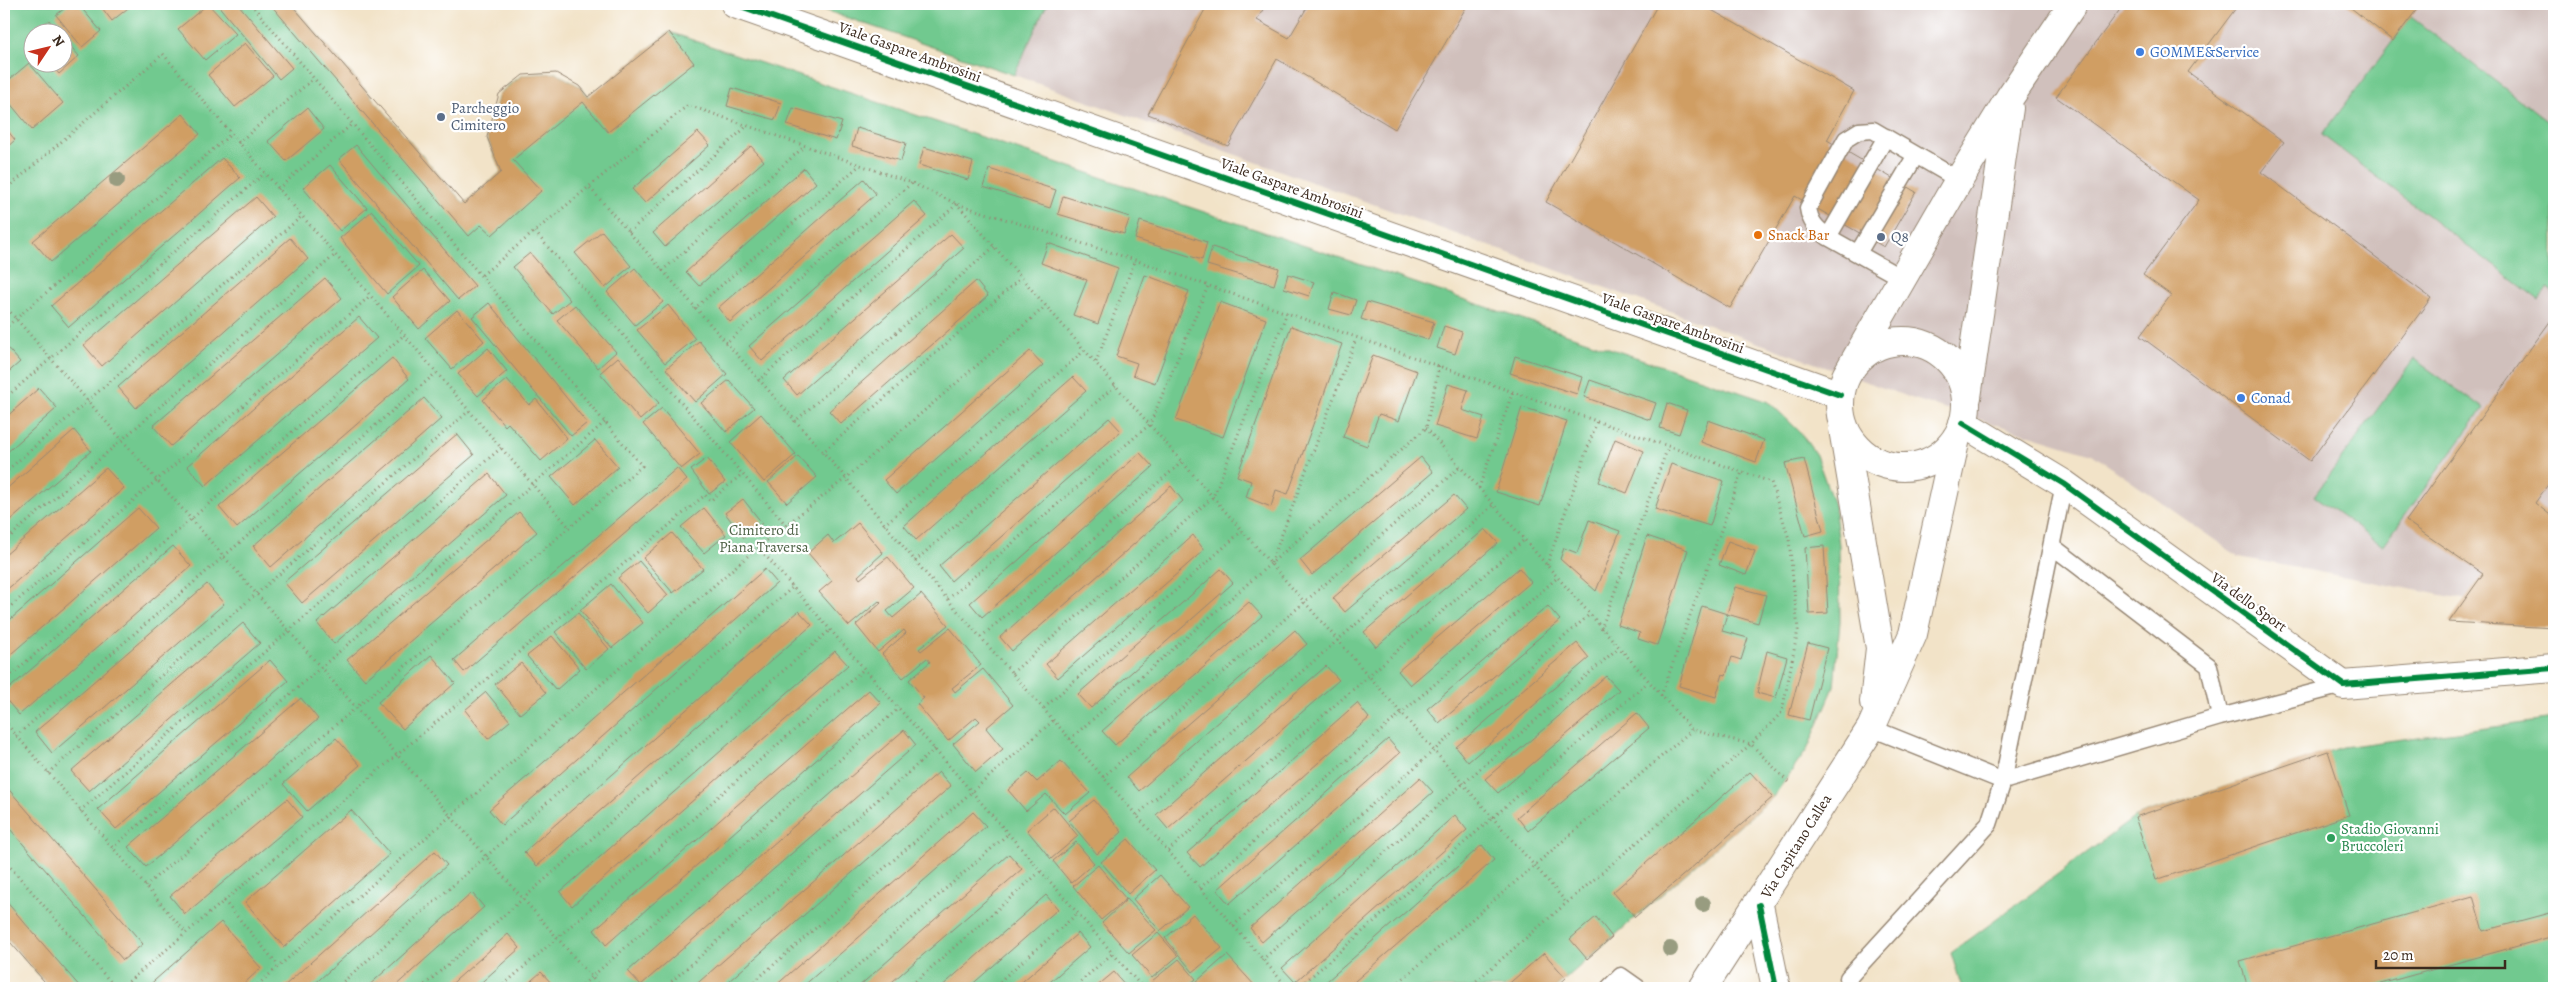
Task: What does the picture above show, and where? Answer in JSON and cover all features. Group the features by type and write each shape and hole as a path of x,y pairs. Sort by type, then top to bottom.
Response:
{"main road":[{"path":"1871,728 1880,648 1842,395 1903,279 1959,180 2010,97 2073,4"},
{"name":"Viale Gaspare Ambrosini","path":"748,6 1842,395"},
{"path":"1961,426 1965,395 1960,376 1948,360 1932,348 1913,342 1893,342 1874,348 1857,360 1842,395 1846,433 1858,448 1873,460 1890,466 1909,467 1928,462 1944,452 1961,426 2010,97"},
{"name":"Via dello Sport","path":"1961,426 2064,484 2343,685"},
{"name":"Via Capitano Callea","path":"1703,988 1759,905 1871,728 1913,634 1961,426"},
{"path":"2343,685 2554,668"},
{"path":"1759,905 1776,988"}],"lane":[{"path":"1903,279 1828,237 1817,229 1810,219 1808,208 1846,139 1859,131 1873,130 1959,180"},
{"path":"1828,237 1886,137"},
{"path":"1858,253 1916,155"},
{"path":"1848,978 1989,824 2004,781 2064,484"},
{"path":"2052,546 2209,666 2220,717"},
{"path":"1871,728 2004,781 2220,717 2343,685"},
{"path":"1609,988 1621,976 1638,988"}],"path":[{"path":"146,886 642,466 251,4"},
{"path":"4,191 163,54 569,527"},
{"path":"238,143 314,78"},
{"path":"482,275 590,188 688,105 912,183 957,204 1135,260 1356,339 1513,391 1771,482 1789,539 1798,630 1782,712 1751,744 1468,988"},
{"path":"278,189 352,124"},
{"path":"629,232 747,125"},
{"path":"4,330 231,134"},
{"path":"662,271 805,146"},
{"path":"694,308 860,165"},
{"path":"4,398 265,173"},
{"path":"726,344 912,183"},
{"path":"590,188 794,422 846,478 948,600 1288,988"},
{"path":"957,204 1567,903"},
{"path":"758,381 957,204"},
{"path":"4,473 302,216"},
{"path":"535,232 786,525"},
{"path":"794,422 995,246"},
{"path":"4,542 335,255"},
{"path":"1096,362 1135,260"},
{"path":"822,453 1021,278"},
{"path":"948,600 1150,424 1208,286"},
{"path":"4,612 370,296"},
{"path":"4,305 601,988"},
{"path":"254,988 758,547 846,478 1046,306"},
{"path":"1012,673 1213,497 1286,313"},
{"path":"4,681 404,335"},
{"path":"1271,564 1356,339"},
{"path":"884,525 1085,350"},
{"path":"1070,739 1426,428 1439,366"},
{"path":"16,736 436,373"},
{"path":"915,561 1116,385"},
{"path":"1479,488 1513,391"},
{"path":"48,773 469,411"},
{"path":"112,848 605,422"},
{"path":"1546,566 1597,422"},
{"path":"1426,428 1556,578 1692,730 1751,744 1816,813"},
{"path":"1601,629 1668,446"},
{"path":"80,811 501,448"},
{"path":"982,637 1182,462"},
{"path":"1103,778 1460,467"},
{"path":"1661,696 1742,472"},
{"path":"121,988 705,495 710,501 742,474"},
{"path":"1137,816 1493,504"},
{"path":"1044,708 1242,531"},
{"path":"1168,850 1524,540"},
{"path":"758,547 1143,988"},
{"path":"1200,888 1556,578"},
{"path":"336,988 793,587"},
{"path":"1233,926 1590,615"},
{"path":"421,988 830,630"},
{"path":"1262,960 1618,648"},
{"path":"500,988 864,669"},
{"path":"1298,988 1648,682"},
{"path":"579,988 899,708"},
{"path":"747,988 1054,720"},
{"path":"4,721 186,933"},
{"path":"1392,988 1692,730"},
{"path":"664,988 935,749"},
{"path":"833,988 1008,834"},
{"path":"4,860 116,988"},
{"path":"908,988 1041,871"},
{"path":"224,901 279,966"},
{"path":"992,988 1078,914"},
{"path":"1073,988 1113,953"}],"shaded area":[{"path":"1047,4 2554,4 2554,616 2239,557 2092,454 1914,399 1014,75"}],"green space":[{"name":"Cimitero di Piana Traversa","path":"4,4 291,4 464,204 501,172 487,137 499,94 510,84 523,75 556,73 579,86 589,97 669,32 1769,402 1800,432 1816,455 1834,505 1839,545 1840,621 1834,687 1807,750 1773,797 1555,988 50,988 4,935"},
{"path":"807,4 1047,4 1014,75"},
{"path":"2411,17 2554,126 2554,294 2548,289 2539,300 2322,135"},
{"path":"2414,359 2483,408 2383,546 2314,496"},
{"name":"Stadio Giovanni Bruccoleri","path":"2554,719 2554,988 1962,988 1951,953 2135,817 2343,747"}],"building":[{"path":"70,4 78,4 101,31 82,47 72,35 72,22 62,22 56,15"},
{"path":"99,4 133,4 112,21"},
{"path":"208,4 236,34 205,60 178,29"},
{"path":"217,4 238,4 292,68 279,79"},
{"path":"270,4 291,4 464,204 501,172 487,137 499,94 523,75 556,73 579,86 588,97 669,32 694,63 608,132 583,102 513,160 541,191 492,235 481,225 469,236"},
{"path":"1208,4 1225,4 1233,8 1236,4 1266,4 1257,20 1289,38 1309,4 1468,4 1395,129 1277,59 1228,146 1148,114"},
{"path":"1658,4 1701,4 1854,91 1827,140 1916,192 1884,247 1795,196 1730,308 1546,202"},
{"path":"2124,4 2239,4 2188,72 2284,142 2261,172 2431,298 2310,461 2140,336 2171,295 2143,275 2199,200 2056,97"},
{"path":"2346,4 2421,4 2393,41"},
{"path":"245,43 273,76 235,107 208,75"},
{"path":"72,48 79,56 72,62"},
{"path":"22,69 22,72 37,72 63,103 32,130 4,96 4,84"},
{"path":"732,88 781,103 775,120 727,106"},
{"path":"307,108 324,129 286,161 268,141"},
{"path":"793,108 842,122 836,140 787,125"},
{"path":"183,114 200,134 51,262 33,241"},
{"path":"4,126 15,140 4,150"},
{"path":"857,128 906,143 901,161 852,146"},
{"path":"698,132 710,145 645,203 632,189"},
{"path":"356,145 475,286 458,300 339,159"},
{"path":"751,146 764,161 665,247 653,233"},
{"path":"924,147 973,162 968,180 919,165"},
{"path":"222,158 240,178 69,327 51,306"},
{"path":"330,165 367,208 340,231 303,188"},
{"path":"804,168 816,183 699,286 686,272"},
{"path":"989,169 1056,190 1050,208 983,187"},
{"path":"864,179 876,194 730,322 718,308"},
{"path":"1063,196 1130,217 1124,234 1058,214"},
{"path":"256,197 273,217 102,366 84,345"},
{"path":"914,201 927,216 762,361 749,346"},
{"path":"372,211 419,266 387,294 340,238"},
{"path":"1140,221 1207,242 1202,260 1135,239"},
{"path":"602,231 631,266 605,288 575,253"},
{"path":"951,234 964,248 797,395 784,380"},
{"path":"290,238 308,259 136,408 118,387"},
{"path":"1048,243 1118,268 1098,324 1073,315 1087,280 1041,263"},
{"path":"1212,247 1279,268 1274,285 1207,265"},
{"path":"530,253 570,300 553,314 513,267"},
{"path":"635,268 663,302 635,325 607,292"},
{"path":"423,270 450,301 419,329 392,297"},
{"path":"1288,274 1314,282 1309,296 1284,288"},
{"path":"1145,275 1189,291 1155,383 1133,375 1137,363 1116,356"},
{"path":"325,278 342,298 171,446 153,426"},
{"path":"976,281 988,296 841,424 829,411"},
{"path":"1334,292 1356,300 1351,315 1329,309"},
{"path":"1220,302 1266,319 1223,437 1176,420"},
{"path":"1367,302 1434,322 1428,340 1361,319"},
{"path":"489,303 587,423 571,436 472,317"},
{"path":"575,305 616,352 598,368 557,320"},
{"path":"668,305 695,339 665,363 637,330"},
{"path":"457,310 484,341 452,369 425,338"},
{"path":"2554,316 2554,476 2535,503 2554,518 2554,628 2449,622 2483,574 2406,521"},
{"path":"359,317 377,338 205,486 187,466"},
{"path":"1291,326 1342,344 1288,494 1276,490 1271,507 1246,497 1251,481 1237,476"},
{"path":"1444,326 1462,332 1455,354 1437,348"},
{"path":"699,341 727,374 695,402 666,369"},
{"path":"4,344 20,362 4,376"},
{"path":"488,348 507,371 478,396 458,374"},
{"path":"1030,351 1043,365 896,494 884,480"},
{"path":"1373,355 1417,371 1399,421 1379,414 1367,446 1343,437"},
{"path":"1515,356 1582,377 1577,394 1510,373"},
{"path":"618,357 659,403 640,420 600,373"},
{"path":"392,358 409,379 237,528 219,507"},
{"path":"1073,377 1086,391 916,540 904,526"},
{"path":"507,379 529,405 536,399 567,438 541,461 508,423 505,426 483,400"},
{"path":"729,380 754,408 726,432 701,403"},
{"path":"1590,380 1656,403 1650,420 1584,397"},
{"path":"1448,384 1468,390 1462,410 1484,417 1477,439 1435,426"},
{"path":"39,388 57,408 4,455 4,419"},
{"path":"424,398 442,418 271,567 253,546"},
{"path":"1667,403 1687,410 1679,434 1660,428"},
{"path":"1522,407 1567,421 1540,506 1496,492"},
{"path":"662,408 700,454 681,469 643,424"},
{"path":"761,414 796,454 764,482 730,442"},
{"path":"1109,418 1121,431 951,581 939,566"},
{"path":"1708,420 1764,440 1756,462 1701,442"},
{"path":"74,430 91,451 4,526 4,491"},
{"path":"457,434 474,455 302,603 284,582"},
{"path":"1615,439 1644,451 1627,493 1599,482"},
{"path":"595,440 618,467 575,505 551,477"},
{"path":"1140,453 1153,467 982,617 970,603"},
{"path":"798,456 817,477 787,503 768,482"},
{"path":"1421,457 1433,472 1312,575 1300,560"},
{"path":"707,458 725,482 709,494 691,470"},
{"path":"1804,459 1823,531 1805,536 1785,463"},
{"path":"1671,464 1724,481 1710,526 1655,509"},
{"path":"106,468 124,488 4,592 4,556"},
{"path":"677,468 687,480 464,672 454,660"},
{"path":"489,474 506,495 334,644 317,623"},
{"path":"1171,486 1183,501 1012,651 1000,637"},
{"path":"1454,495 1466,509 1345,612 1333,598"},
{"path":"743,499 762,523 744,538 725,513"},
{"path":"138,508 156,528 4,660 4,625"},
{"path":"704,508 726,535 704,553 681,527"},
{"path":"519,512 537,532 365,680 347,660"},
{"path":"1589,520 1620,531 1596,591 1560,559 1564,548 1577,553"},
{"path":"858,523 883,553 858,576 860,579 888,557 914,588 887,611 893,618 921,594 948,625 919,649 921,651 950,628 981,665 952,688 955,692 983,669 1013,705 986,728 1003,749 976,772 953,744 980,721 976,717 948,741 917,704 924,698 909,680 930,662 927,658 903,678 882,654 906,633 904,630 878,652 856,625 881,603 879,601 849,626 819,592 832,581 808,553 828,535 834,543"},
{"path":"1485,529 1498,543 1376,647 1364,632"},
{"path":"672,533 703,569 673,593 643,558"},
{"path":"1193,535 1204,550 1058,678 1046,664"},
{"path":"1647,536 1688,550 1657,645 1638,639 1640,633 1618,625"},
{"path":"1728,541 1755,551 1746,575 1719,565"},
{"path":"173,546 191,566 19,715 4,697 4,693"},
{"path":"1824,546 1828,613 1809,614 1805,548"},
{"path":"639,561 668,595 648,613 618,578"},
{"path":"1519,568 1531,582 1410,685 1398,671"},
{"path":"765,569 777,583 502,825 489,810"},
{"path":"1221,569 1233,583 1091,708 1078,694"},
{"path":"207,584 224,604 52,753 35,732"},
{"path":"611,584 643,623 612,648 580,610"},
{"path":"1735,587 1766,595 1758,623 1727,614"},
{"path":"1249,602 1262,616 1115,745 1102,731"},
{"path":"1548,606 1560,620 1439,723 1427,709"},
{"path":"1702,606 1727,614 1722,631 1748,638 1741,660 1732,657 1726,675 1723,674 1716,697 1679,686"},
{"path":"799,611 812,625 537,866 524,852"},
{"path":"578,613 609,649 586,669 555,632"},
{"path":"243,623 260,643 89,791 71,771"},
{"path":"1295,630 1307,644 1139,791 1127,777"},
{"path":"552,636 580,669 556,690 527,656"},
{"path":"1577,643 1589,658 1468,762 1456,747"},
{"path":"1808,643 1827,648 1809,720 1789,715"},
{"path":"835,651 848,665 572,906 560,892"},
{"path":"1767,651 1787,657 1776,698 1757,693"},
{"path":"431,655 455,683 403,729 378,702"},
{"path":"270,660 288,681 116,829 98,809"},
{"path":"521,663 546,693 520,714 495,684"},
{"path":"1326,666 1339,680 1168,829 1156,815"},
{"path":"1606,676 1619,690 1498,793 1485,779"},
{"path":"869,690 881,703 606,945 594,930"},
{"path":"486,692 510,721 488,739 465,710"},
{"path":"301,698 318,719 146,867 128,847"},
{"path":"1357,703 1369,718 1200,867 1187,853"},
{"path":"1637,713 1649,728 1528,831 1517,817"},
{"path":"904,730 916,745 641,985 628,971"},
{"path":"336,738 360,765 307,811 283,784"},
{"path":"1388,739 1400,753 1229,904 1217,890"},
{"path":"2328,751 2349,815 2156,880 2135,817"},
{"path":"1061,761 1090,793 1065,814 1046,794 1026,811 1008,790 1028,773 1037,782"},
{"path":"939,772 951,786 721,988 692,988"},
{"path":"1750,772 1773,797 1635,917 1613,892"},
{"path":"1420,778 1433,792 1262,942 1250,928"},
{"path":"4,784 143,944 123,960 4,822"},
{"path":"287,799 302,817 185,914 170,896"},
{"path":"1094,800 1122,832 1097,854 1069,821"},
{"path":"1054,807 1078,836 1051,859 1027,830"},
{"path":"351,810 390,854 284,947 245,902"},
{"path":"973,812 986,826 801,988 773,988"},
{"path":"1455,815 1467,830 1295,982 1282,968"},
{"path":"1128,839 1155,870 1128,894 1101,862"},
{"path":"1076,842 1094,863 1071,883 1053,861"},
{"path":"1482,845 1494,860 1347,988 1319,988"},
{"path":"435,851 447,865 310,988 282,988"},
{"path":"1009,854 1022,869 885,988 857,988"},
{"path":"1098,865 1126,899 1101,920 1073,886"},
{"path":"1160,875 1188,907 1160,931 1133,899"},
{"path":"472,893 484,907 393,988 366,988"},
{"path":"1046,895 1058,909 968,988 940,988"},
{"path":"2473,896 2483,931 2554,912 2554,936 2366,988 2248,988 2240,961"},
{"path":"4,899 81,988 50,988 4,935"},
{"path":"1127,899 1156,930 1129,953 1102,923"},
{"path":"1193,914 1222,948 1193,972 1165,938"},
{"path":"1596,917 1612,937 1587,959 1570,939"},
{"path":"221,922 261,968 239,988 146,988"},
{"path":"1078,933 1090,947 1043,988 1015,988"},
{"path":"1158,933 1178,956 1152,978 1132,955"},
{"path":"508,934 520,948 475,988 447,988"},
{"path":"1544,953 1566,978 1555,988 1504,988"},
{"path":"1227,955 1255,988 1201,988 1196,982"},
{"path":"1179,959 1196,979 1190,984 1194,988 1158,988 1152,981"},
{"path":"541,972 554,986 551,988 523,988"},
{"path":"1114,972 1126,986 1123,988 1095,988"}],"cycle path":[{"path":"735,4 1840,395"},
{"path":"1963,423 2064,484 2343,685 2554,668"},
{"path":"1759,905 1776,988"}],"place":[{"name":"GOMME&Service","path":"2140,52"},
{"name":"Parcheggio Cimitero","path":"441,117"},
{"name":"Snack Bar","path":"1758,235"},
{"name":"Q8","path":"1881,237"},
{"name":"Conad","path":"2241,398"},
{"name":"Stadio Giovanni Bruccoleri","path":"2331,838"}]}
